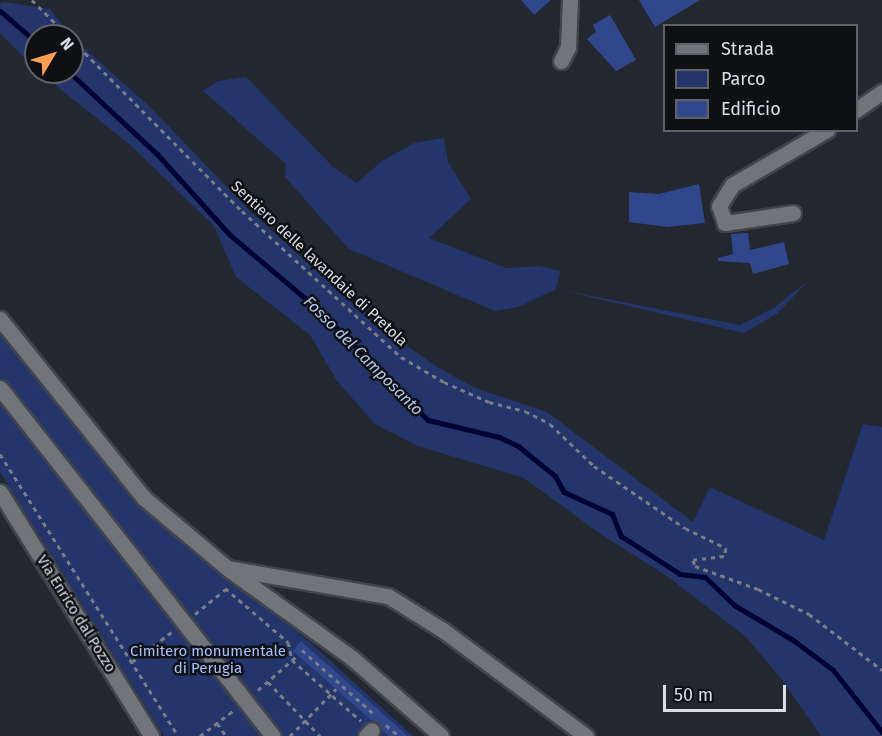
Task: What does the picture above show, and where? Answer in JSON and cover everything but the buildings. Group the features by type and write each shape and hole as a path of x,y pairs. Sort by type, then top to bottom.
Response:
{"street":[{"path":"561,62 568,47 570,0"},
{"path":"858,109 882,92"},
{"path":"793,213 725,223 719,206 732,185 824,132"},
{"path":"0,319 144,498 227,568 352,658 441,736"},
{"path":"0,388 273,736"},
{"name":"Via Enrico dal Pozzo","path":"0,492 152,736"},
{"path":"227,568 388,596 482,658 586,736"}],"path":[{"path":"32,0 56,24"},
{"name":"Sentiero delle lavandaie di Pretola","path":"84,52 235,204 401,357 444,382 489,402 525,411 550,424 594,466 685,528 726,548 724,556 693,560 695,566 758,589 809,614 882,670"},
{"path":"0,453 178,736"},
{"path":"302,650 399,736"},
{"path":"298,655 292,660 332,695 369,733"},
{"path":"268,682 320,736"},
{"path":"290,736 336,689"},
{"path":"217,723 226,736"}],"green space":[{"path":"4,2 50,9 62,24 24,24 24,57 0,33 0,4"},
{"path":"84,48 149,106 248,209 375,323 434,365 475,388 547,412 693,522 710,487 824,540 863,424 882,427 882,736 821,736 780,677 745,636 667,576 602,535 524,478 418,446 375,424 337,381 310,335 236,277 214,226 128,143 54,84 84,84"},
{"path":"246,77 333,167 357,183 382,161 414,143 444,138 448,162 471,199 429,238 506,268 539,266 560,271 556,289 518,307 495,311 349,249 285,177 286,164 203,91 218,81"},
{"path":"809,280 778,313 744,333 556,289 740,325 775,307"},
{"name":"Cimitero monumentale di Perugia","path":"0,328 219,570 312,644 413,736 164,736 0,472"}],"waterway":[{"name":"Fosso del Camposanto","path":"0,11 24,32"},
{"name":"Fosso del Camposanto","path":"82,84 157,154 230,235 319,310 428,420 499,437 518,446 555,476 564,492 612,514 621,536 680,574 705,577 734,605 793,640 833,670 882,732"}]}
